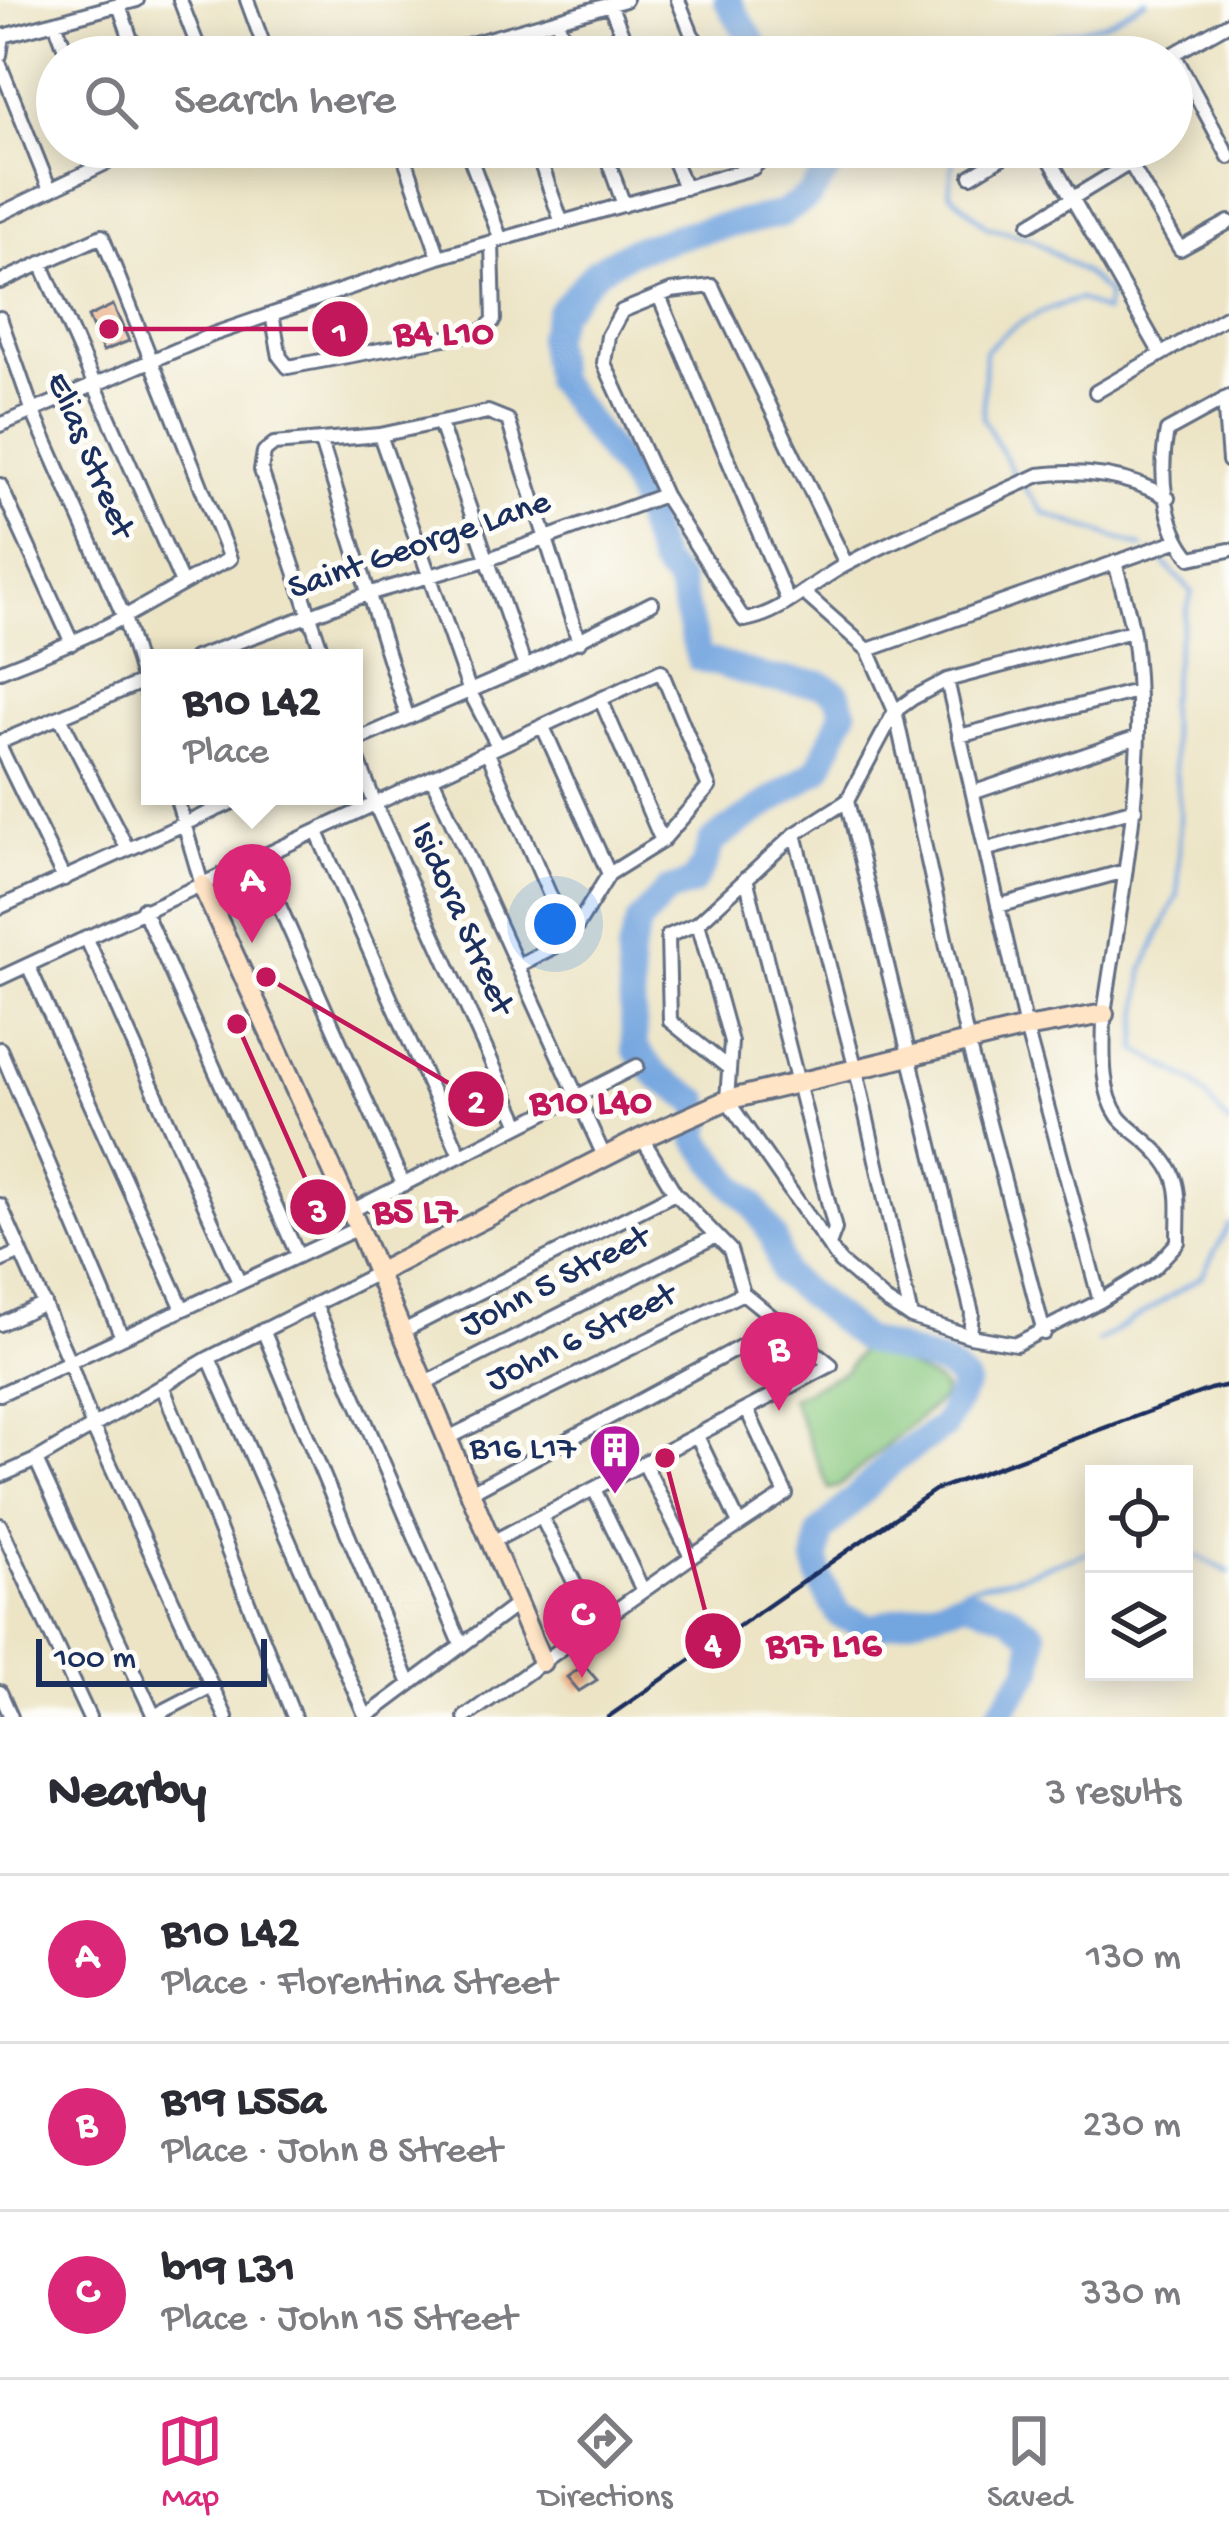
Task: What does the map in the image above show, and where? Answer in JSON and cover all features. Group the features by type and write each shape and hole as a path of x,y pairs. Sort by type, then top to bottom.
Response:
{"street":[{"path":"0,55 3,36 137,0"},
{"path":"180,0 194,36"},
{"path":"247,0 260,36"},
{"path":"499,36 625,0"},
{"path":"678,0 693,36"},
{"path":"610,4 623,36"},
{"path":"119,5 129,36"},
{"path":"556,20 562,36"},
{"path":"55,22 60,36"},
{"path":"1193,44 1229,23"},
{"path":"0,65 36,155"},
{"path":"1193,93 1229,157"},
{"path":"41,168 50,190"},
{"path":"0,214 95,168"},
{"path":"408,168 439,257"},
{"path":"272,314 280,356 288,367 483,331 494,320 496,241 473,168"},
{"path":"542,168 562,223"},
{"path":"611,168 624,205"},
{"path":"677,168 685,188"},
{"path":"0,425 214,334 439,257 753,168"},
{"path":"971,176 984,168"},
{"path":"1054,168 1161,354"},
{"path":"1030,224 1122,168"},
{"path":"1133,168 1180,249 1229,222"},
{"path":"0,282 102,236 230,560 182,581 72,643 3,670 0,653"},
{"path":"41,263 182,581"},
{"path":"846,564 712,286 659,296 622,310 608,337 604,363 660,496 744,620 758,618 846,564 1039,475 1059,472 1143,483 1168,498"},
{"path":"659,296 788,601"},
{"path":"1096,392 1229,315"},
{"name":"Elias Street","path":"0,318 33,412 141,664"},
{"path":"1229,461 1227,398 1168,431 1162,478 1176,542 1190,558 1229,550"},
{"path":"321,649 261,466 264,452 274,444 380,434 488,412 503,415 579,642"},
{"path":"440,424 525,667"},
{"path":"380,434 470,692 569,939"},
{"path":"321,442 407,716"},
{"path":"0,485 72,643"},
{"name":"Saint George Lane","path":"221,649 367,594 489,559 660,496"},
{"path":"868,650 1176,542"},
{"path":"698,923 731,1042 727,1100 840,1262 886,1302 911,1317 970,1336 1016,1344 1044,1333 1154,1268 1178,1242 1178,1189 1169,1161 1119,1118 1107,1091 1104,1014 1135,809 1137,691 1132,631 1115,562"},
{"path":"803,592 868,650 895,711 968,1043 1044,1333"},
{"path":"363,740 407,716 579,642 652,603"},
{"path":"726,1066 670,1021 668,936 698,923 795,834 848,801 895,711 947,680 1132,631"},
{"path":"0,978 661,671 709,787 662,841 609,874 569,939 517,966"},
{"path":"947,680 1026,1028 1100,1301"},
{"path":"64,879 0,745 141,683"},
{"path":"959,736 1137,691"},
{"path":"601,700 662,841"},
{"path":"60,717 127,848"},
{"path":"543,727 609,874"},
{"path":"975,792 1135,738"},
{"name":"Isidora Street","path":"363,770 520,1125"},
{"path":"433,778 604,1156"},
{"path":"848,801 972,1313 970,1336"},
{"path":"179,805 202,885 354,1219 542,1663"},
{"path":"0,886 4,905 224,805"},
{"path":"988,849 1135,809"},
{"path":"317,832 460,1156"},
{"path":"795,834 856,1070 911,1317"},
{"path":"257,858 404,1184"},
{"path":"998,906 1125,871"},
{"path":"746,878 835,1229 829,1245"},
{"path":"143,909 298,1256"},
{"path":"86,937 239,1282"},
{"path":"28,964 183,1309"},
{"path":"0,1476 36,1460 209,1358 701,1109 1026,1028 1104,1014"},
{"path":"0,1049 122,1336"},
{"path":"0,1394 298,1256 404,1184 637,1066"},
{"path":"490,1543 831,1365 743,1293 730,1250 675,1193 642,1138"},
{"path":"401,1331 675,1193"},
{"path":"0,1205 92,1425 226,1717"},
{"name":"John 5 Street","path":"423,1384 716,1236"},
{"path":"0,1262 21,1252"},
{"name":"John 6 Street","path":"446,1439 743,1293"},
{"path":"0,1324 44,1303"},
{"path":"315,1304 461,1644"},
{"path":"469,1493 781,1324"},
{"path":"263,1330 410,1684"},
{"path":"209,1358 366,1717 516,1605"},
{"path":"162,1385 294,1717"},
{"path":"465,1717 786,1494 747,1410"},
{"path":"697,1436 739,1524"},
{"path":"36,1460 153,1716 212,1686"},
{"path":"644,1463 691,1556"},
{"path":"594,1489 643,1591"},
{"path":"542,1516 595,1624"},
{"path":"0,1525 89,1717"},
{"path":"0,1692 11,1717"}],"green space":[{"path":"861,1349 882,1354 938,1382 944,1389 943,1398 838,1487 829,1489 791,1398 845,1371"}],"building":[{"path":"113,305 129,341 103,351 88,317"},
{"path":"584,1665 597,1680 579,1691 567,1677"}],"waterway":[{"path":"727,0 749,36"},
{"path":"1051,36 1106,23 1146,0"},
{"path":"829,168 809,196 782,214 631,251 596,271 559,312 550,339 556,379 635,486 661,563 679,583 699,658 766,678 821,684 837,693 844,712 819,769 712,841 691,884 667,891 638,924 629,956 635,1048 658,1077 698,1101 702,1120 696,1137 773,1236 783,1274 863,1339 947,1366 966,1383 944,1426 894,1460 820,1533 816,1560 821,1582 839,1615 871,1628 967,1601 1008,1615 1034,1635 1031,1668 997,1717"},
{"path":"952,168 949,192 987,227 1030,238 1108,294 1105,312 1079,299 1040,313 995,341 985,351 983,418 1014,474 1044,513 1142,547"},
{"path":"1152,551 1192,592 1168,705 1180,811 1178,894 1143,970 1137,1050 1195,1083 1229,1124"},
{"path":"1098,1342 1202,1276 1229,1225"},
{"path":"925,1616 964,1588 1012,1578 1085,1553"},
{"path":"1193,1554 1229,1572"}],"railway":[{"path":"608,1717 935,1490 1229,1385"}],"place":[{"name":"B4 L10","path":"109,329"},
{"name":"B10 L42","path":"252,943"},
{"name":"B10 L40","path":"266,977"},
{"name":"B5 L7","path":"237,1024"},
{"name":"B19 L55a","path":"779,1411"},
{"name":"B17 L16","path":"665,1458"},
{"name":"B16 L17","path":"615,1496"},
{"name":"b19 L31","path":"582,1678"}]}
